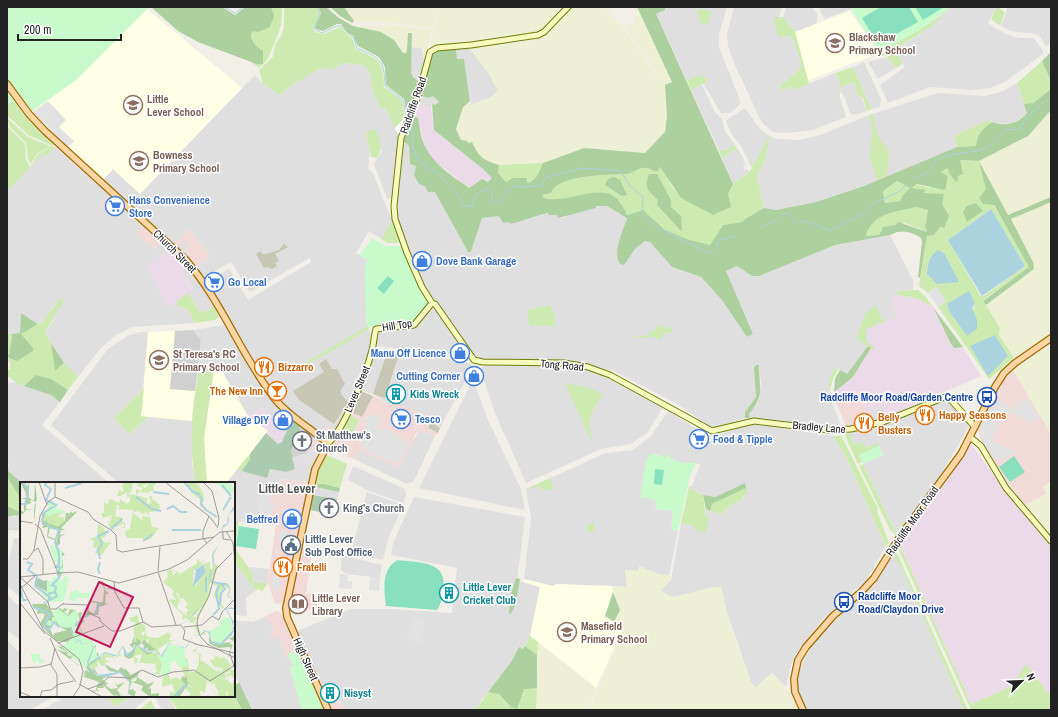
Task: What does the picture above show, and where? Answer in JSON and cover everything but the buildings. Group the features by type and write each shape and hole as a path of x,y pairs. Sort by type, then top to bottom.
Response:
{"main road":[{"name":"Church Street","path":"7,84 29,114 45,131 185,259 203,281 276,401 284,410 327,444"},
{"name":"Radcliffe Moor Road","path":"804,710 794,686 796,665 802,653 816,634 833,616 866,587 896,542 955,463 970,437 994,387 1004,373 1015,363 1051,338"},
{"name":"High Street","path":"327,444 316,469 286,608 290,624 328,710"}],"street":[{"name":"Radcliffe Road","path":"432,303 416,274 395,219 394,197 401,138 419,93 430,52 433,49 471,46 538,35 544,32 568,7"},
{"name":"Hill Top","path":"376,329 414,325 432,303"},
{"name":"Tong Road","path":"432,303 435,304 474,360 483,362 564,363 588,367 610,375 631,386 708,430 714,432 729,427"},
{"name":"Lever Street","path":"327,444 337,432 359,389 372,350 376,329"},
{"name":"Bradley Lane","path":"729,427 754,421 829,430 852,429 883,422 945,397 951,400 967,419 976,425"},
{"path":"970,437 981,446 1006,488 1051,541"}],"shaded area":[{"path":"344,7 437,7 433,28 388,22 354,21"},
{"path":"439,7 557,7 558,15 542,30 536,33 430,48"},
{"path":"570,7 605,7 630,37 656,76 658,75 624,25 634,25 634,16 638,16 634,7 637,7 672,82 665,85 667,116 665,133 645,153 584,148 543,163 499,165 486,161 478,154 472,142 468,143 461,141 456,129 463,106 470,101 471,105 491,97 498,91 488,72 469,48 531,41 543,37"},
{"path":"665,7 727,7 719,35 719,47 741,103 730,113 721,113 698,75 687,81 656,14 665,10"},
{"path":"734,7 782,7 779,17 776,17 778,37 792,36 802,67 780,86 783,91 792,86 793,90 835,73 840,82 840,98 846,117 813,130 787,133 773,132 762,123 733,61 728,46 727,34"},
{"path":"786,7 813,7 814,11 818,13 816,24 795,32 783,17"},
{"path":"821,7 856,7 825,19 820,11"},
{"path":"951,7 997,7 988,23 1004,33 1017,38 1034,38 1043,51 1043,54 1006,81 991,88 972,90 930,87 888,103 880,85 905,67 895,50 932,26 942,16 941,15"},
{"path":"1004,7 1051,7 1051,42 1046,47 1041,38 1036,34 1010,31 1001,26 1007,8"},
{"name":"Little Lever School","path":"147,9 242,88 140,194 113,169 103,180 31,112 76,80"},
{"name":"Blackshaw Primary School","path":"850,11 878,54 808,80 795,32"},
{"path":"394,25 432,30 424,61 422,48 411,47 412,33 408,33 406,53 402,53 398,44 389,37 354,26"},
{"path":"411,47 422,48 424,61 419,82 411,73"},
{"path":"469,48 488,72 498,91 491,97 471,105 464,59 457,59 456,49"},
{"path":"887,57 896,68 878,79 868,62"},
{"path":"864,62 881,99 880,107 871,109 853,67"},
{"path":"343,63 364,65 370,70 372,89 382,109 385,107 400,137 393,197 387,199 374,164 382,151 366,133 370,150 368,169 373,173 392,221 381,239 369,231 356,253 368,260 368,326 372,338 363,374 336,430 328,426 323,435 295,416 281,403 212,289 219,285 215,277 229,269 248,300 311,262 310,258 250,292 231,262 204,277 196,266 211,257 189,229 174,244 103,180 113,169 140,193 255,75 263,84 280,95 286,89 319,69 325,68 332,70"},
{"path":"854,82 858,96 862,98 867,111 854,115 850,113 845,98 840,91 843,86"},
{"path":"1017,83 1027,113 1024,118 1010,123 995,124 989,120 954,136 957,147 864,186 816,202 776,210 764,208 757,176 765,160 770,136 777,139 798,140 820,135 869,115 938,93 985,96 1003,91"},
{"path":"702,84 714,111 722,119 725,131 735,145 724,151 719,150 691,90"},
{"path":"419,95 433,96 439,102 435,106 432,104 431,108 417,103"},
{"path":"48,101 66,120 59,127 74,141 68,147 33,112"},
{"path":"417,103 431,108 434,130 483,169 492,178 488,182 482,179 469,188 433,160 425,147 418,118 413,116"},
{"path":"745,108 760,129 769,136 752,168 741,146 732,135 726,122 728,119"},
{"path":"1051,110 1051,197 1008,215 979,161 1028,136"},
{"path":"403,141 409,146 410,164 416,165 425,186 435,191 468,252 471,252 482,218 499,216 503,221 509,222 510,224 549,213 549,215 557,215 559,218 566,217 566,215 574,212 595,208 596,206 607,206 627,218 618,247 624,264 635,249 645,241 650,242 672,267 701,277 722,300 747,337 753,334 726,271 737,266 745,272 806,256 835,245 890,235 913,280 913,290 898,291 898,297 891,299 898,317 856,337 868,346 847,374 836,368 829,389 830,398 840,422 838,428 750,418 749,414 758,404 761,383 759,365 754,370 756,397 745,412 745,418 712,428 681,406 614,371 567,360 475,359 425,287 406,248 396,220 396,201"},
{"path":"55,147 109,195 101,204 112,216 121,206 144,225 137,234 154,249 162,241 169,248 146,267 170,307 176,302 179,308 183,307 190,313 195,323 132,327 116,335 100,349 78,377 66,367 45,333 54,319 57,303 40,325 21,313 20,334 7,334 7,191 43,153 46,156"},
{"path":"737,148 743,157 745,165 743,167 749,172 733,184 722,158"},
{"path":"109,195 121,206 113,216 101,207 100,204"},
{"path":"1051,202 1051,335 1014,358 999,335 1000,328 986,305 1034,269 1033,262 1010,219"},
{"path":"144,225 162,241 154,249 136,234"},
{"path":"189,229 211,257 196,266 183,252 190,245 185,240 177,247 174,244"},
{"path":"185,239 190,245 183,252 177,247"},
{"path":"284,244 288,247 275,254 279,261 275,263 277,266 272,269 267,267 264,268 256,254 261,251 262,254 266,254 279,250"},
{"path":"169,248 187,265 180,273 192,290 170,308 145,267 156,260"},
{"path":"187,265 214,306 207,311 200,312 188,293 192,289 180,273"},
{"path":"211,278 215,278 218,283 215,288 211,288 208,285 208,281"},
{"path":"936,287 946,301 938,307 928,293"},
{"path":"898,295 915,298 933,307 951,344 954,348 963,347 981,376 887,417 882,407 867,412 857,390 834,399 834,392 852,378 871,348 856,338 866,313 875,305 884,323 897,317 891,299"},
{"path":"436,308 466,356 376,346 379,331 414,327 428,312"},
{"path":"224,325 265,389 285,413 277,423 262,408 248,416 219,366 198,374 201,340 193,330"},
{"path":"193,330 201,340 195,391 170,389 175,331"},
{"name":"St Teresa's RC Primary School","path":"175,331 170,389 195,391 192,421 141,416 148,332"},
{"path":"140,332 148,332 144,388 114,418 129,434 148,417 192,421 192,464 196,482 118,482 51,425 107,350 127,336"},
{"path":"1051,344 1051,434 1013,370"},
{"path":"375,351 462,360 471,365 472,368 440,428 434,424 431,418 390,405 373,394 361,390"},
{"path":"387,353 399,354 385,398 373,394"},
{"path":"326,359 332,369 337,369 345,384 341,390 341,394 348,402 334,424 299,400 293,391 324,372 319,364"},
{"path":"219,366 248,416 268,431 227,482 207,482 204,454 205,420 214,369"},
{"path":"559,366 591,371 605,376 663,407 648,432 630,444 601,449 526,483 495,413 481,371 482,367"},
{"path":"1013,370 1051,434 1051,481 1043,487 1047,494 1025,505 995,466 982,443 978,430 1000,385"},
{"path":"473,379 487,418 521,489 525,510 419,488"},
{"path":"13,382 51,395 60,402 42,425 108,482 21,482 7,470 9,464 7,462 7,383"},
{"path":"857,390 867,412 853,418 855,427 847,428 834,399"},
{"path":"361,391 373,396 362,417 351,412"},
{"path":"373,396 390,405 391,402 396,403 431,418 428,428 438,433 435,436 420,430 418,434 416,433 400,468 359,450 354,459 348,457 331,446 340,433 351,439 359,420 350,415 351,412 362,417"},
{"path":"993,399 996,401 997,399 1017,412 1014,408 1021,399 1024,401 1027,399 1039,418 1034,424 1006,411 1001,422 999,421 996,427 998,429 992,441 1015,452 1005,459 1001,457 994,461 979,434 982,429 979,427"},
{"path":"943,400 948,401 969,425 935,484 908,522 903,522 896,534 863,464 883,455 878,443 866,448 854,445 849,433 877,428"},
{"path":"882,406 887,417 855,427 853,418"},
{"path":"262,408 287,431 282,443 278,444 266,433 267,431 249,416"},
{"path":"668,411 708,436 709,442 718,438 717,435 751,424 833,436 847,459 884,542 885,547 867,579 822,620 795,655 790,668 786,687 772,673 755,688 751,682 729,618 713,587 674,597 667,595 661,590 671,580 681,523 693,526 706,517 706,509 722,514 729,506 744,498 745,483 715,497 703,495 691,489 700,464 682,463 652,453 656,509 673,511 671,529 678,531 669,576 658,574 639,566 639,571 625,570 628,587 556,584 553,586 524,579 531,518 526,489 606,453 633,450 651,436"},
{"path":"368,414 381,418 380,420 382,421 380,427 377,426 377,429 380,430 382,428 399,436 398,438 407,440 406,442 409,443 400,462 397,461 396,464 364,449 361,436 368,422 365,420"},
{"path":"292,419 301,426 291,452 295,469 286,472 270,469 267,478 242,471 250,459 250,454 266,433 278,444 282,442"},
{"path":"432,420 434,424 440,428 438,433 428,428"},
{"path":"328,425 336,430 330,439 323,435"},
{"path":"301,426 314,436 307,453 291,458 291,452"},
{"path":"420,430 435,436 414,481 407,484 354,459 359,449 412,442"},
{"path":"314,436 323,442 314,465 306,463 303,455 307,453"},
{"path":"970,445 974,448 1016,505 1051,546 1051,692 1049,695 1012,686 971,704 899,543 946,482"},
{"path":"309,449 318,453 314,465 306,463 303,455 308,453"},
{"path":"303,455 306,463 314,465 309,482 280,479 277,492 263,489 254,524 235,521 235,482 227,482 237,469 267,477 270,469 286,472 295,469 291,458"},
{"path":"353,466 405,489 406,495 403,503 369,491 348,480"},
{"path":"280,479 309,482 304,504 310,506 301,548 312,550 306,594 314,592 319,607 310,611 307,606 295,612 296,596 287,594 283,603 275,604 268,583 276,521 255,517 263,489 277,491"},
{"path":"1051,481 1051,536 1025,505 1047,494 1043,487"},
{"path":"314,486 339,492 337,499 312,495"},
{"path":"263,489 268,490 268,494 270,495 269,498 274,505 270,520 255,517"},
{"path":"367,492 403,505 388,539 383,560 351,553"},
{"path":"312,495 337,499 334,506 324,503 323,509 333,512 332,514 309,510"},
{"path":"414,497 525,517 517,580 515,580 540,587 530,636 523,649 519,647 511,662 480,702 481,704 473,710 344,710 332,685 323,688 297,631 351,609 393,609 452,613 457,568 391,555 393,543"},
{"path":"20,512 20,531 9,530 7,538 7,517 16,517 16,515 19,515"},
{"path":"282,530 290,532 290,541 285,540 284,543 278,542 279,533"},
{"path":"14,538 20,538 20,597 7,586 7,567"},
{"path":"892,554 902,569 964,710 807,710 797,688 800,668 811,647 838,617 874,585"},
{"path":"342,555 382,565 380,578 346,574 341,570"},
{"path":"235,563 256,590 246,598 247,616 235,615"},
{"path":"275,563 281,564 280,569 282,570 276,593 271,583"},
{"path":"639,566 658,574 672,576 671,580 661,590 667,595 674,597 721,586 731,628 751,682 755,688 772,673 786,687 799,710 675,710 673,706 663,710 589,710 618,643 622,644 624,642 618,638 623,628 614,622 620,610 612,586 627,587 625,570 639,571"},
{"path":"248,567 269,569 268,583 254,583 254,579"},
{"path":"340,574 348,575 347,581 352,581 352,589 339,588"},
{"path":"370,576 380,578 379,591 369,590"},
{"name":"Masefield Primary School","path":"524,579 553,586 556,584 612,586 613,592 605,616 623,628 596,688 530,636 540,587 524,582"},
{"path":"7,595 20,607 20,640 7,630"},
{"path":"276,611 280,612 298,649 289,654 289,657 287,658 278,636 272,638 269,631 274,628 266,616"},
{"path":"266,616 274,628 272,638 278,635 287,658 289,657 294,666 290,668 302,710 252,710 238,680 235,681 235,620 253,622"},
{"path":"412,618 422,619 421,622 424,622 423,642 409,640 410,637 407,637 408,630 411,630"},
{"path":"7,640 20,653 20,697 53,697 30,710 7,710 7,691 9,689 7,687"},
{"path":"538,642 596,688 587,710 536,710"},
{"path":"332,685 344,710 332,710 323,688"},
{"path":"64,697 148,698 133,710 42,710"},
{"path":"155,697 169,697 176,710 162,710"}],"green space":[{"path":"7,7 147,7 147,9 76,80 31,112 21,99 7,104"},
{"path":"151,7 222,7 235,15 245,7 271,7 274,16 270,27 258,32 252,31 251,38 256,46 263,51 263,64 257,64 198,42 178,31"},
{"path":"271,7 282,7 281,27 269,57 259,68 249,60 257,64 256,46 251,38 252,31 273,16"},
{"path":"284,7 316,7 320,13 313,28 315,32 323,34 341,27 353,40 356,49 378,62 381,66 384,87 402,100 405,118 395,128 385,107 382,109 375,97 370,73 364,65 343,63 332,70 325,68 319,69 286,89 280,95 263,84 259,70 273,57 275,45 281,36 284,27"},
{"path":"318,7 326,7 339,18 353,26 381,32 394,40 403,53 406,53 407,50 408,33 412,33 411,73 419,82 415,99 407,115 404,99 386,85 385,67 379,57 358,46 353,36 347,32 341,24 337,24 323,31 316,29 315,27 321,13"},
{"path":"330,7 344,7 354,21 352,23 340,16"},
{"path":"637,7 665,7 665,10 656,14 733,184 728,194 731,207 713,215 681,198 660,167 657,172 644,168 627,174 598,175 573,179 563,182 555,187 551,193 542,195 544,198 553,199 594,193 612,195 619,201 627,215 643,210 665,230 687,239 710,245 723,225 742,222 764,208 776,210 816,202 864,186 957,147 976,146 979,135 988,125 992,122 1006,124 1016,122 1027,113 1024,104 1033,103 1051,89 1051,110 1028,136 979,161 960,160 963,174 958,176 958,180 956,182 949,173 948,168 941,172 948,176 945,190 917,184 911,188 925,190 924,193 944,194 942,204 949,216 944,228 940,227 934,235 927,236 920,278 918,277 922,242 921,238 910,232 902,231 890,235 835,245 759,276 752,276 737,266 726,271 753,334 747,337 722,300 701,277 672,267 650,242 645,241 635,249 624,265 620,264 617,254 621,235 627,218 607,206 596,206 596,208 558,218 557,215 549,215 548,213 510,224 509,222 503,223 499,216 482,218 471,252 468,252 435,192 428,192 425,186 419,184 414,175 416,166 410,164 409,146 403,141 413,116 418,118 424,145 434,160 445,171 469,188 482,179 488,182 492,178 434,130 432,104 435,105 439,102 433,96 429,98 419,95 433,53 436,51 456,49 457,59 464,59 470,101 463,107 456,129 461,140 467,141 468,143 472,142 482,157 499,165 498,173 506,182 513,178 526,178 528,183 536,177 543,163 584,148 645,153 665,132 667,116 665,85 672,82","holes":["897,181 910,188 903,195 900,201 885,203 883,191","916,207 928,210 925,227 927,232 898,222 896,225 883,227 879,235 866,236 869,228 879,218 893,212"]},
{"path":"856,7 951,7 921,29 879,52 851,9"},
{"path":"881,7 909,7 918,22 878,44 862,18"},
{"path":"915,7 944,7 923,20"},
{"path":"997,7 1005,12 1000,26 991,19"},
{"path":"697,9 711,11 708,24 700,23"},
{"path":"941,15 942,16 932,26 889,53 882,56 879,52 921,29"},
{"path":"776,17 783,17 795,32 809,84 793,90 792,86 783,91 780,86 802,67 792,36 778,37 774,22"},
{"path":"896,51 903,63 896,68 887,57"},
{"path":"1051,52 1051,81 1042,61"},
{"path":"1042,61 1051,81 1051,89 1033,103 1024,104 1017,83"},
{"path":"853,67 871,109 867,111 863,98 858,96 854,82 843,86 839,91 840,82 835,73"},
{"path":"698,75 708,79 706,82 691,90 687,81"},
{"path":"16,101 56,145 51,145 28,135 7,115 7,104"},
{"path":"873,114 878,136 886,145 889,153 887,175 877,180 869,154 871,151 870,145 873,134 869,115"},
{"path":"7,118 28,137 50,146 37,154 31,164 28,159 26,143 9,126"},
{"path":"989,120 992,122 981,132 976,146 957,147 954,136"},
{"path":"7,126 25,144 26,159 30,167 7,191"},
{"path":"375,128 380,139 381,146 377,158 371,157 366,133"},
{"path":"769,136 765,160 757,176 764,208 742,222 723,225 710,245 687,239 665,230 643,210 627,215 619,200 591,193 557,200 544,198 542,195 551,193 555,187 563,182 573,179 598,175 627,174 644,168 657,172 660,167 676,192 713,215 720,211 733,184 748,173 752,168"},
{"path":"735,145 737,148 722,158 719,150 724,151"},
{"path":"51,146 55,147 46,156 43,153 32,165 37,155"},
{"path":"960,160 979,161 992,203 1030,267 983,300 1000,328 999,335 1014,358 989,379 938,307 946,301 936,287 928,293 919,286 927,236 934,235 948,216 942,204 924,193 924,190 904,196 900,201 885,203 883,191 897,181 910,188 917,184 929,188 941,172 949,167 958,176","holes":["991,209 1024,264 1024,267 984,296 980,295 948,240","975,303 967,336 949,311 947,305"]},
{"path":"979,161 1008,215 1051,197 1051,202 1011,219 1033,262 1034,269 986,305 983,301 1029,267 994,205 983,204 979,198 986,189"},
{"path":"543,163 536,177 528,183 526,178 513,178 506,182 498,173 499,165"},
{"path":"649,174 657,174 671,200 671,207 681,216 682,232 657,205 658,200 649,191 647,183"},
{"path":"614,177 620,180 627,195 622,196 605,185 608,179"},
{"path":"976,203 983,211 967,222 963,212 967,206"},
{"path":"916,207 928,210 925,227 928,232 905,223 883,227 879,235 866,236 869,228 879,218 893,212"},
{"path":"392,221 399,239 398,243 388,243 381,239"},
{"path":"372,238 385,246 402,247 415,277 429,303 413,322 375,325 369,329 366,319 365,267 368,260 360,255"},
{"path":"388,276 394,281 384,294 377,288"},
{"path":"918,290 925,296 933,307 915,298 898,295 898,291"},
{"path":"188,293 200,312 207,311 214,306 219,317 215,320 195,323 190,313 183,307 179,308 176,302"},
{"path":"61,298 64,300 45,333 51,343 55,371 64,363 78,377 68,390 37,375 24,386 15,383 15,381 7,376 7,370 10,370 10,363 8,361 9,358 11,358 20,334 38,324 40,325"},
{"path":"550,305 552,312 555,313 555,326 529,325 528,310"},
{"path":"875,305 884,323 879,323 866,330 867,341 874,348 874,350 856,338 866,313"},
{"path":"933,307 963,347 954,348 951,344"},
{"path":"21,313 38,324 21,334 33,348 33,351 17,361 9,358 7,355 10,354 12,334 20,333"},
{"path":"657,324 660,328 665,326 673,330 672,333 665,332 660,340 653,336 652,338 649,336 647,338 635,337 647,336 649,332 655,330"},
{"path":"368,326 369,329 300,369 296,368"},
{"path":"8,334 12,334 12,337 10,354 7,355"},
{"path":"51,343 64,363 55,371"},
{"path":"868,346 871,348 852,378 834,392 835,379 840,370 847,374"},
{"path":"215,365 219,366 214,370 204,438 207,482 196,482 192,456 192,428 198,374"},
{"path":"759,365 759,396 754,408 749,414 750,418 745,418 745,412 756,397 754,367"},
{"path":"836,367 838,369 829,393 829,378"},
{"path":"36,375 51,379 68,390 60,402 51,395 24,386"},
{"path":"565,383 593,389 603,395 591,415 590,432 592,438 590,439"},
{"path":"144,388 141,416 148,417 129,434 114,418"},
{"path":"350,415 359,420 350,439 340,433"},
{"path":"849,433 854,445 863,442 866,448 878,443 879,446 859,455 862,462 858,464 844,434"},
{"path":"833,436 841,436 878,509 877,511 889,543 885,547 847,459"},
{"path":"879,446 883,455 863,464 859,455"},
{"path":"652,453 665,457 667,454 672,459 682,463 696,463 690,475 678,531 671,530 673,511 655,509 656,500 640,497 646,460"},
{"path":"250,454 250,459 242,471 237,469"},
{"path":"325,456 330,456 347,464 340,488 324,484 314,486 318,470"},
{"path":"1014,456 1025,472 1010,482 999,467"},
{"path":"863,464 896,534 903,522 908,522 898,537 890,530 859,466"},
{"path":"655,469 664,470 662,485 654,484"},
{"path":"7,470 21,482 20,497 7,477"},
{"path":"7,477 20,497 20,512 7,506"},
{"path":"550,478 554,489 541,490 541,485 531,489 531,487"},
{"path":"745,483 746,488 712,504 710,511 706,509 703,495 715,497"},
{"path":"318,484 340,488 339,492 317,487"},
{"path":"692,485 691,489 703,495 706,517 709,518 706,532 697,531 693,526 681,523 689,487"},
{"path":"746,488 748,493 743,496 744,498 729,506 722,514 710,511 712,504"},
{"path":"7,506 20,512 19,515 7,517"},
{"path":"235,521 239,522 235,548"},
{"path":"594,522 594,532 588,533 586,526"},
{"path":"239,526 259,529 256,549 236,546"},
{"path":"899,543 971,704 1012,686 1026,664 1049,694 1051,692 1051,710 971,710 897,546"},
{"path":"235,548 252,573 254,583 268,583 262,592 259,589 256,590 235,563"},
{"path":"895,549 968,710 964,710 902,569 892,554"},
{"path":"398,560 430,565 441,573 443,589 441,602 437,610 386,606 384,587 386,574 389,568"},
{"path":"516,578 520,579 515,606 510,615 511,594"},
{"path":"613,592 620,610 614,622 605,616"},
{"path":"530,636 538,642 537,655 525,646"},
{"path":"525,646 537,655 537,688 524,689 517,709 511,707 499,694 488,692 511,662 519,647 523,649"},
{"path":"298,649 324,710 302,710 290,668 293,665 288,654"},
{"path":"239,682 252,710 242,710 235,696 235,686"},
{"path":"524,688 537,688 536,710 473,710 477,706 478,707 488,692 499,694 511,707"},
{"path":"235,696 242,710 178,710 169,698"},
{"path":"108,697 128,697 116,707"},
{"path":"151,700 155,710 139,710"}],"water":[{"path":"991,209 1024,264 1024,267 982,296 948,240"},
{"path":"938,250 944,253 959,282 937,284 927,274 930,260"},
{"path":"969,291 975,304 972,308 977,320 977,329 967,336 949,311 947,304"},
{"path":"995,335 1008,356 988,376 970,346"}],"pier":[{"path":"409,114 413,116 403,138 400,137 395,128"}],"waterway":[{"path":"224,7 235,13 243,7"},
{"path":"317,7 320,13 314,28 322,33 337,26 341,26 354,39 357,48 376,57 382,65 385,86 403,100 407,119"},
{"path":"915,178 928,172 940,158 981,150 989,146 1007,129 1019,129 1031,113 1051,97"},
{"path":"409,124 412,130 413,147 419,162 437,173 461,199 462,205 473,207 475,195 488,188 492,192 492,200 498,201 515,185 519,187 541,186 546,177 583,168 621,171 630,186 643,197 642,213 656,227 711,254 716,249 719,240 735,236"},
{"path":"760,227 774,222 787,212 799,225 804,220 830,231 863,214 869,206 900,191 906,185"}],"place":[{"name":"Blackshaw Primary School","path":"835,43"},
{"name":"Little Lever School","path":"133,105"},
{"name":"Bowness Primary School","path":"139,161"},
{"name":"Hans Convenience Store","path":"115,206"},
{"name":"Dove Bank Garage","path":"422,261"},
{"name":"Go Local","path":"214,282"},
{"name":"Manu Off Licence","path":"460,353"},
{"name":"St Teresa's RC Primary School","path":"159,360"},
{"name":"Bizzarro","path":"264,367"},
{"name":"Cutting Corner","path":"474,376"},
{"name":"The New Inn","path":"277,391"},
{"name":"Kids Wreck","path":"396,394"},
{"name":"Radcliffe Moor Road/Garden Centre","path":"987,397"},
{"name":"Happy Seasons","path":"925,415"},
{"name":"Tesco","path":"401,419"},
{"name":"Village DIY","path":"283,420"},
{"name":"Belly Busters","path":"864,423"},
{"name":"Food & Tipple","path":"699,439"},
{"name":"St Matthew's Church","path":"302,441"},
{"name":"King's Church","path":"329,508"},
{"name":"Betfred","path":"292,519"},
{"name":"Little Lever Sub Post Office","path":"291,545"},
{"name":"Fratelli","path":"283,567"},
{"name":"Little Lever Cricket Club","path":"449,593"},
{"name":"Radcliffe Moor Road/Claydon Drive","path":"844,602"},
{"name":"Little Lever Library","path":"298,604"},
{"name":"Masefield Primary School","path":"567,632"},
{"name":"Nisyst","path":"330,693"}],"district":[{"name":"Little Lever","path":"287,488"}]}
